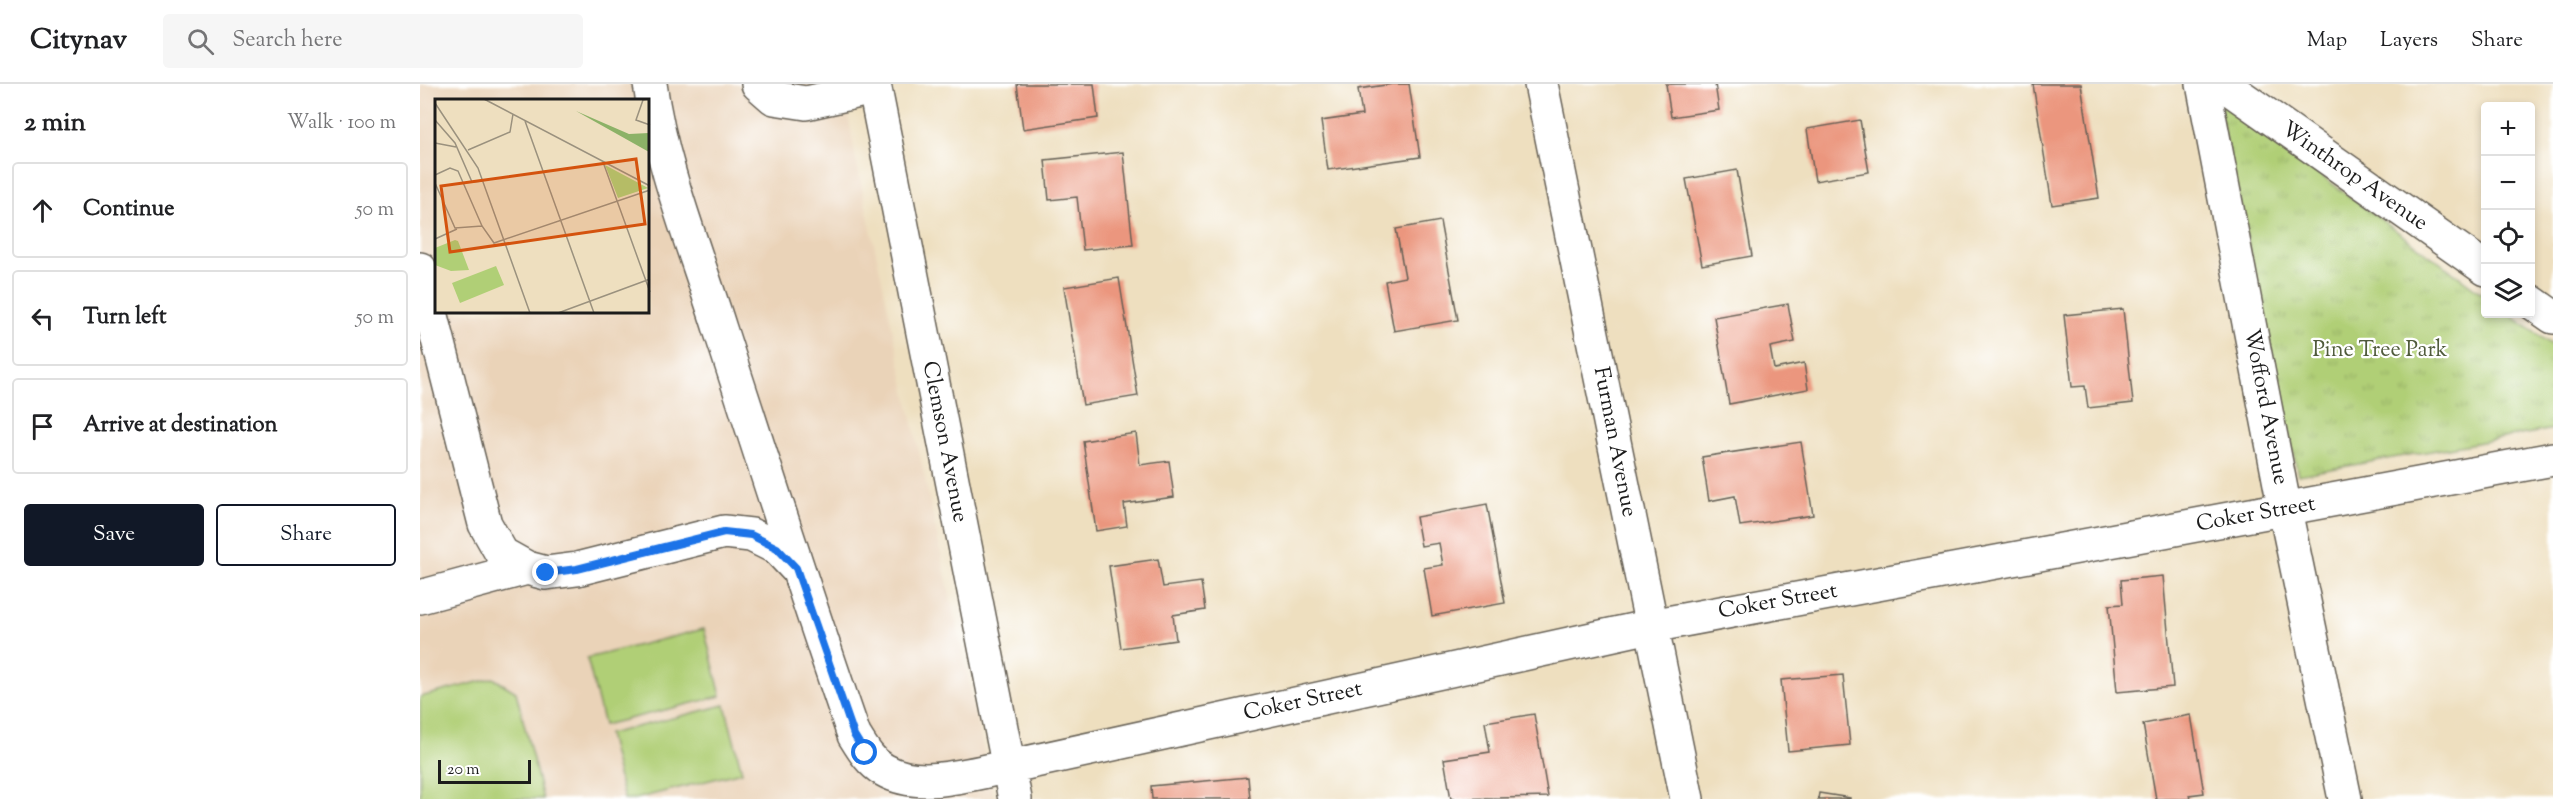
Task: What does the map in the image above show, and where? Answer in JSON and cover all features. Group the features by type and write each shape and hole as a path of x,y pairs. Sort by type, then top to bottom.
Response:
{"street":[{"name":"Coker Street","path":"650,84 654,110 674,184 796,568 854,735 865,753 884,770 907,778 930,780 1008,767 1651,626 2553,459"},
{"path":"758,84 774,98 806,103 874,86"},
{"name":"Furman Avenue","path":"1541,84 1688,799"},
{"name":"Wofford Avenue","path":"2203,84 2285,510 2345,799"},
{"name":"Winthrop Avenue","path":"2223,84 2481,265"},
{"name":"Clemson Avenue","path":"874,86 1015,799"},
{"path":"420,269 485,524 502,554 527,568 546,573 577,569 724,532 751,535 777,548 796,568"},
{"path":"2535,304 2553,317"},
{"path":"420,597 527,568"}],"shaded area":[{"path":"420,84 843,84 856,160 994,799 420,799"}],"green space":[{"name":"Pine Tree Park","path":"2217,99 2481,293 2481,318 2514,318 2553,346 2553,429 2298,475"},
{"path":"704,629 721,696 604,725 587,658"},
{"path":"493,678 516,692 543,799 420,799 420,697"},
{"path":"725,705 742,772 635,799 624,799 608,734"}],"building":[{"path":"1017,84 1094,84 1098,118 1023,129"},
{"path":"1409,84 1420,157 1328,170 1321,121 1362,115 1358,89"},
{"path":"1666,84 1715,84 1719,110 1671,117"},
{"path":"2033,84 2081,84 2099,198 2052,205"},
{"path":"1860,120 1869,172 1815,181 1807,129"},
{"path":"1123,152 1133,245 1083,250 1077,197 1049,200 1045,160"},
{"path":"1737,170 1752,256 1702,265 1686,179"},
{"path":"1440,221 1458,320 1394,331 1385,281 1405,277 1396,229"},
{"path":"1119,278 1138,396 1083,405 1064,287"},
{"path":"1788,304 1795,342 1770,347 1774,369 1804,363 1808,389 1729,404 1714,317"},
{"path":"2123,309 2133,403 2088,408 2085,386 2072,387 2064,315"},
{"path":"1136,433 1140,465 1169,461 1174,497 1124,504 1127,526 1096,531 1083,441"},
{"path":"1801,442 1813,515 1740,526 1735,496 1709,501 1702,457"},
{"path":"1487,504 1505,603 1432,616 1424,568 1443,565 1439,543 1421,546 1416,517"},
{"path":"1158,559 1163,587 1201,582 1205,610 1173,615 1176,640 1121,648 1109,566"},
{"path":"2163,576 2173,687 2117,692 2109,605 2123,604 2121,580"},
{"path":"1843,675 1850,745 1788,751 1781,680"},
{"path":"1534,714 1548,797 1451,799 1444,759 1490,752 1485,722"},
{"path":"2191,715 2204,793 2189,795 2190,799 2156,799 2143,724"},
{"path":"1248,777 1250,799 1152,799 1151,786"},
{"path":"1819,793 1850,798 1850,799 1818,799"}],"route":[{"path":"546,573 577,569 724,532 751,535 777,548 796,568 854,735 865,753"}]}
